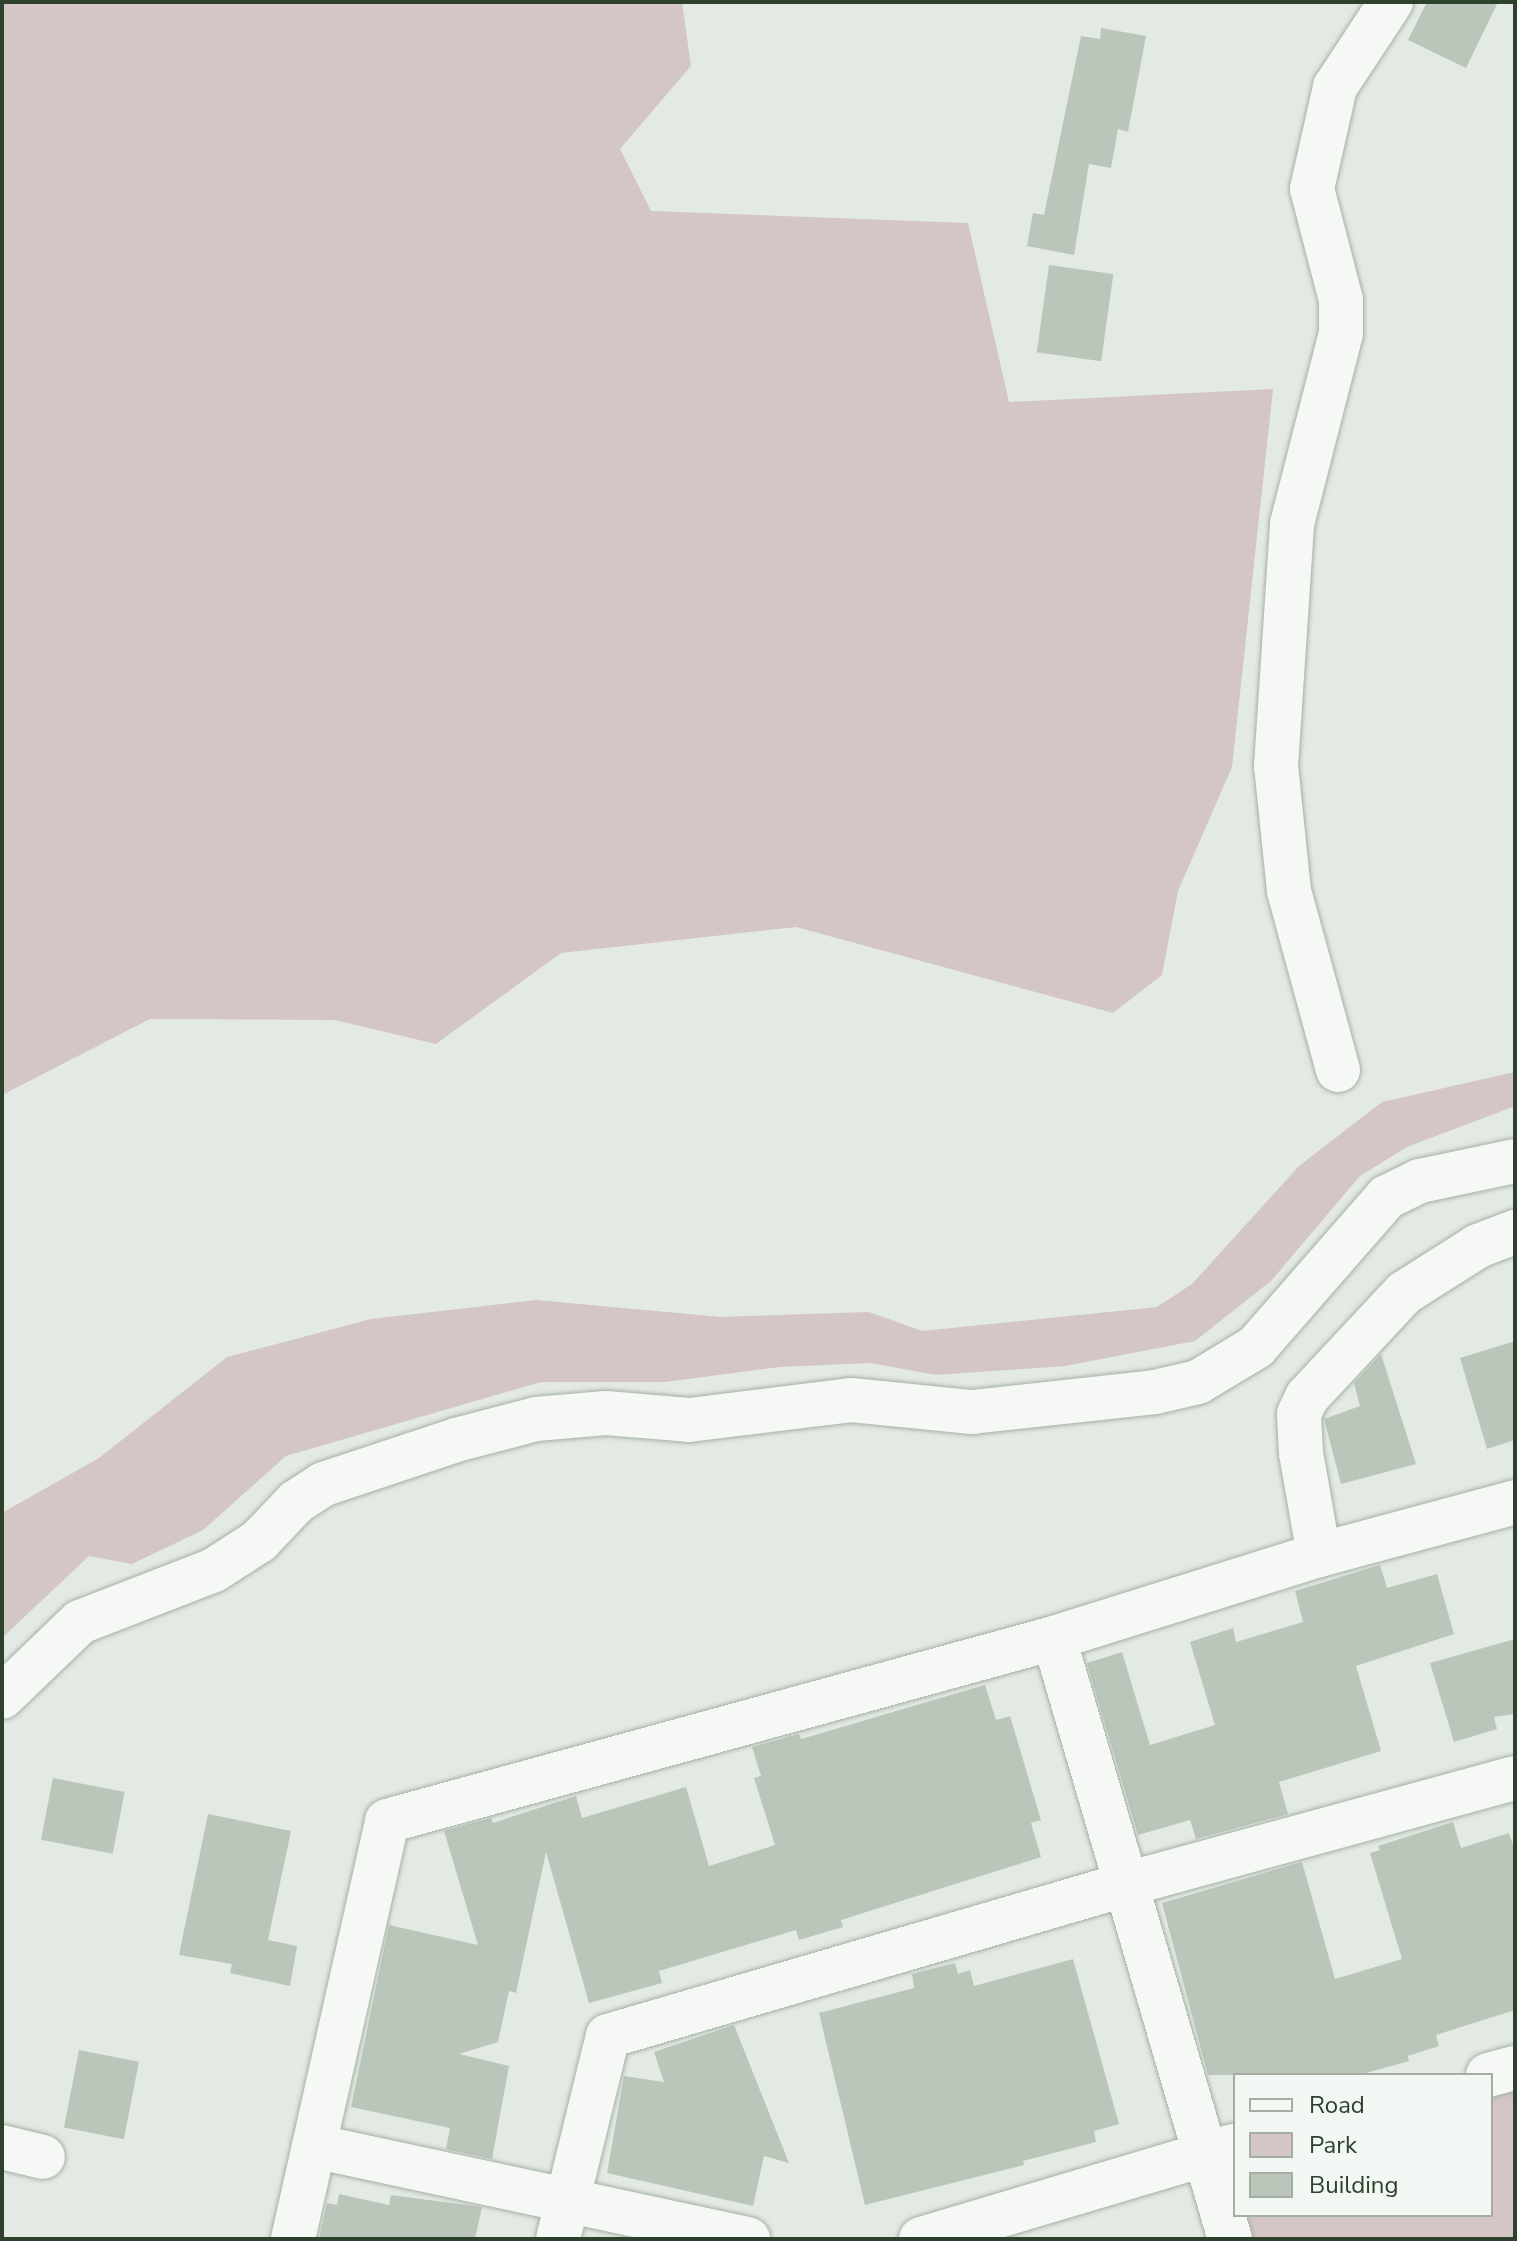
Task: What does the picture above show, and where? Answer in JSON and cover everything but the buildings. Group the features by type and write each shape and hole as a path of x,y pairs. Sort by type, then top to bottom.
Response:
{"street":[{"path":"1338,1070 1289,891 1276,766 1292,524 1341,333 1341,300 1312,189 1335,87 1391,2"},
{"path":"2,1697 80,1622 214,1570 259,1541 296,1502 324,1484 469,1436 536,1419 606,1413 689,1420 851,1400 972,1412 1155,1392 1198,1382 1256,1347 1387,1197 1420,1181 1515,1161"},
{"path":"1319,1555 1301,1453 1299,1414 1307,1397 1404,1293 1478,1246 1515,1232"},
{"path":"293,2239 387,1821 1054,1638 1319,1555 1515,1502"},
{"path":"1054,1638 1127,1884 1220,2150 1230,2239"},
{"path":"562,2220 608,2036 1127,1884 1515,1778"},
{"path":"1493,2074 1515,2068"},
{"path":"314,2146 562,2220 748,2239"},
{"path":"921,2239 1220,2150"}],"green space":[{"path":"2,2 682,2 691,66 620,149 651,211 968,223 1009,402 1273,389 1232,767 1178,891 1162,975 1113,1013 796,927 561,953 436,1044 335,1020 150,1019 2,1095"},
{"path":"1515,1072 1515,1106 1407,1147 1360,1176 1271,1281 1195,1341 1065,1366 936,1375 870,1363 780,1367 665,1382 541,1382 286,1456 203,1530 132,1564 89,1556 2,1638 2,1513 99,1458 227,1357 371,1319 536,1300 721,1317 869,1312 922,1331 1157,1307 1192,1284 1299,1166 1382,1102"},
{"path":"1515,2088 1515,2239 1250,2239 1244,2217 1493,2217 1493,2094"}]}
